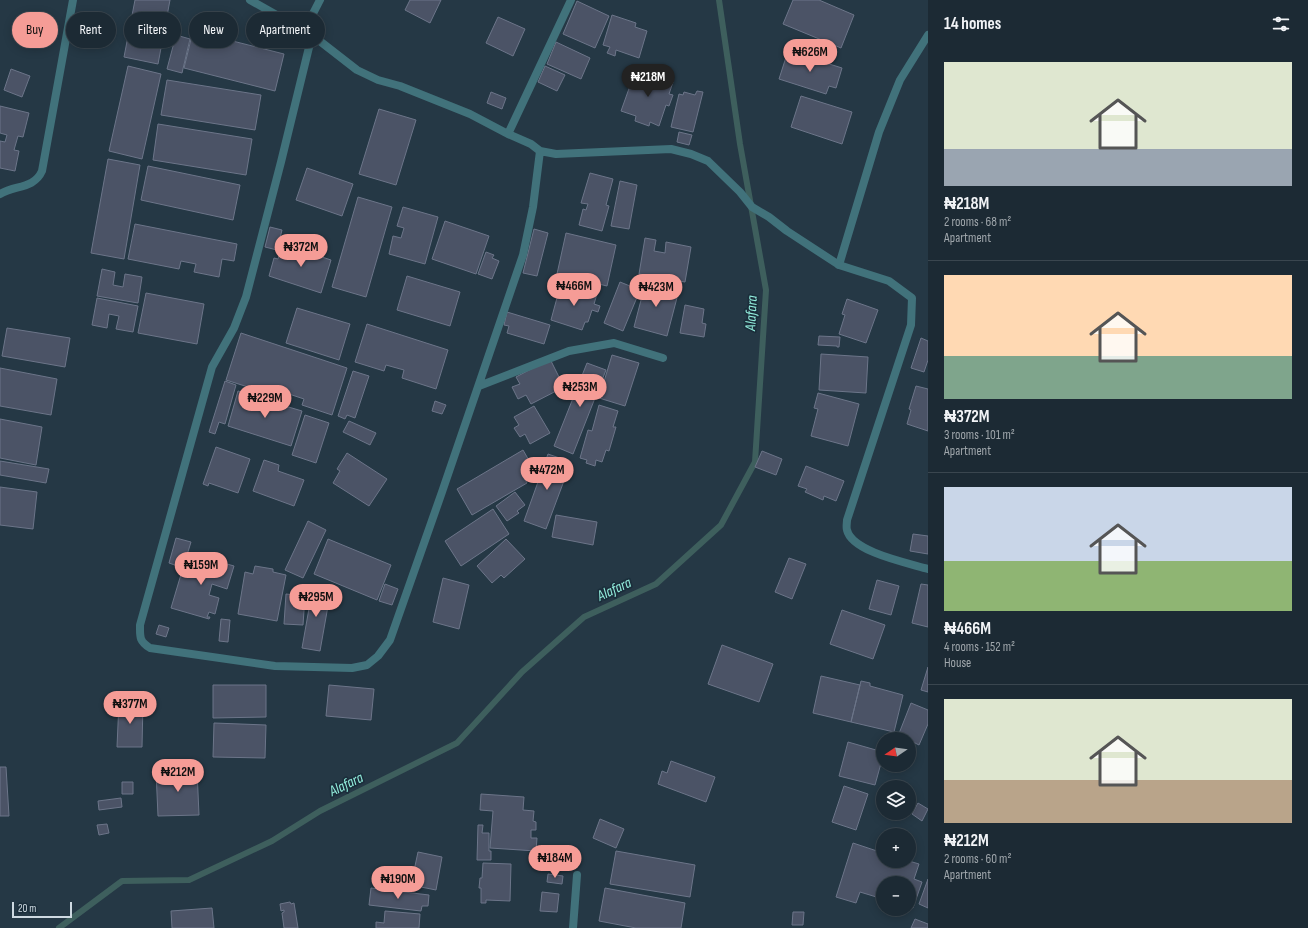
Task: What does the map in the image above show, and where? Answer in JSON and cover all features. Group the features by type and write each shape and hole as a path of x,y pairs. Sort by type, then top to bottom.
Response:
{"street":[{"path":"0,194 32,183 39,178 42,171 73,0"},
{"path":"250,0 271,12"},
{"path":"314,12 320,0"},
{"path":"508,134 572,0"},
{"path":"840,265 879,132 900,80 928,35"},
{"path":"325,45 357,70 378,80 400,86 470,114 531,144 540,150 556,154 671,149 691,154 708,161 740,192 752,207 770,217 787,231 840,265 889,280 912,298 911,325 847,520 847,530 852,538 876,554 928,569"},
{"path":"309,48 246,297 234,328 212,367 140,624 141,639 143,643 150,648 275,666 352,668 367,664 378,656 390,640 523,255 533,207 540,150"},
{"path":"479,386 569,351 614,343 663,358"},
{"path":"573,928 577,875"}],"building":[{"path":"135,0 170,0 168,12 133,12"},
{"path":"410,0 441,0 430,23 405,10"},
{"path":"793,0 819,0 854,15 841,48 783,24"},
{"path":"577,1 609,16 595,48 563,34"},
{"path":"612,15 636,23 635,27 647,31 639,58 616,50 615,56 607,53 610,47 603,45"},
{"path":"498,17 525,29 513,56 486,43"},
{"path":"181,36 189,39 182,73 167,69 173,48 181,48"},
{"path":"238,42 246,44 246,48 260,48 284,54 275,91 184,68 189,47 238,48"},
{"path":"556,42 590,58 581,79 547,64"},
{"path":"126,48 161,48 158,64 124,57"},
{"path":"788,51 842,68 836,88 829,86 826,94 779,79"},
{"path":"128,66 161,74 142,159 109,151"},
{"path":"545,66 565,75 557,91 538,82"},
{"path":"11,69 30,76 22,97 4,90"},
{"path":"636,69 673,82 669,94 673,95 669,106 666,105 659,126 650,122 649,126 635,121 636,116 621,111"},
{"path":"167,80 261,95 255,130 161,115"},
{"path":"697,91 703,92 693,132 671,127 679,94 683,95 684,92 695,95"},
{"path":"491,92 506,98 502,109 487,103"},
{"path":"801,96 852,112 842,144 791,127"},
{"path":"0,106 29,113 23,137 18,136 14,150 19,151 15,171 0,168 0,141 5,142 7,135 0,133"},
{"path":"379,109 416,120 396,185 359,174"},
{"path":"158,124 252,139 246,175 153,160"},
{"path":"679,132 692,135 689,145 677,142"},
{"path":"108,159 140,165 124,259 91,253"},
{"path":"148,166 240,185 233,220 141,200"},
{"path":"307,168 353,184 342,216 296,200"},
{"path":"590,173 613,179 606,205 609,206 602,231 579,225 583,209 586,210 588,204 581,203"},
{"path":"620,181 637,185 629,229 611,226"},
{"path":"358,197 392,207 366,297 332,287"},
{"path":"403,207 438,217 425,264 389,254 393,236 401,238 404,228 397,226"},
{"path":"445,221 489,236 476,274 432,259"},
{"path":"135,224 237,244 234,261 222,259 219,277 194,272 196,264 181,261 179,269 128,259"},
{"path":"270,227 282,230 277,250 265,247"},
{"path":"534,229 548,233 537,276 523,273"},
{"path":"566,233 616,245 607,286 557,274"},
{"path":"645,238 656,240 654,251 665,253 666,242 691,247 685,282 639,274"},
{"path":"283,244 331,260 321,293 269,276 274,258 278,259"},
{"path":"486,252 494,255 492,258 499,261 492,279 478,274"},
{"path":"102,269 115,272 113,285 123,287 125,274 142,277 138,303 97,296"},
{"path":"407,276 460,292 450,326 397,310"},
{"path":"646,281 679,290 667,336 634,327"},
{"path":"620,282 640,290 623,331 604,323"},
{"path":"561,283 597,294 594,304 600,306 598,312 592,310 588,322 585,322 582,330 551,320"},
{"path":"146,293 204,304 197,344 138,333"},
{"path":"97,298 138,306 133,332 116,329 119,316 109,314 107,328 92,325"},
{"path":"847,299 878,310 866,343 839,334 845,315 842,314"},
{"path":"685,305 704,309 702,323 706,324 704,337 680,333"},
{"path":"297,308 350,324 339,360 286,343"},
{"path":"507,312 550,325 544,344 507,333 509,326 504,325"},
{"path":"367,324 448,350 436,389 402,378 404,370 386,365 384,371 355,362"},
{"path":"7,328 70,338 65,367 2,356"},
{"path":"241,333 347,368 332,415 302,405 304,399 271,388 270,394 226,380"},
{"path":"819,336 840,337 839,347 818,345"},
{"path":"921,338 928,341 928,360 924,372 911,368"},
{"path":"821,354 868,357 866,393 819,390"},
{"path":"612,355 639,363 625,406 599,398"},
{"path":"550,359 564,387 531,404 526,395 518,399 512,387 520,384 516,377"},
{"path":"587,363 606,370 573,454 554,446"},
{"path":"0,368 57,379 51,415 0,406"},
{"path":"353,371 369,376 355,418 347,415 345,419 338,416"},
{"path":"225,381 236,385 225,424 219,422 215,434 209,432"},
{"path":"916,386 928,389 928,431 907,424 911,410 909,409"},
{"path":"238,391 266,399 264,406 268,407 269,404 274,406 275,403 302,411 291,446 228,426"},
{"path":"818,393 859,404 848,446 811,436 818,409 814,408"},
{"path":"435,401 446,405 442,414 432,411"},
{"path":"599,405 618,411 613,427 616,427 609,451 606,450 602,462 596,460 595,466 586,463 587,460 580,458 588,430 592,431"},
{"path":"534,406 550,433 530,444 525,434 520,437 514,428 519,425 514,417"},
{"path":"305,415 329,423 316,463 292,455"},
{"path":"0,419 42,427 36,465 0,458"},
{"path":"349,421 376,433 370,445 343,432"},
{"path":"216,447 250,459 238,493 209,483 208,486 203,484"},
{"path":"523,450 535,471 524,478 527,483 472,515 457,489"},
{"path":"762,451 782,459 776,475 755,467"},
{"path":"347,453 387,479 369,506 333,483 340,471 337,469"},
{"path":"548,454 571,462 546,529 524,521"},
{"path":"264,460 279,465 278,471 304,480 294,506 253,491"},
{"path":"0,461 49,469 46,483 0,475"},
{"path":"806,466 844,481 836,501 824,496 823,500 805,492 807,489 798,486"},
{"path":"0,487 37,492 33,529 0,525"},
{"path":"515,492 525,505 517,511 519,513 507,521 496,506"},
{"path":"493,509 509,534 461,566 445,541"},
{"path":"556,515 597,522 593,545 552,537"},
{"path":"308,521 326,530 303,578 285,570"},
{"path":"913,534 928,536 928,554 910,551"},
{"path":"176,538 191,542 183,568 169,563"},
{"path":"328,539 391,565 377,600 314,574"},
{"path":"506,539 525,559 504,578 501,575 492,583 477,566"},
{"path":"193,554 234,566 227,589 212,584 209,595 219,598 215,614 209,612 207,617 210,617 209,619 171,608 182,571 187,572"},
{"path":"789,558 806,564 792,599 775,592"},
{"path":"255,566 273,569 273,572 286,575 277,621 238,614 245,572 253,574"},
{"path":"443,578 469,585 459,629 433,622"},
{"path":"877,580 899,586 891,615 869,609"},
{"path":"385,584 398,589 392,605 379,601"},
{"path":"921,584 928,585 928,627 912,623"},
{"path":"313,586 331,589 320,651 302,648"},
{"path":"286,594 305,596 303,625 284,624"},
{"path":"842,610 885,625 873,659 830,644"},
{"path":"221,619 230,620 228,642 219,641"},
{"path":"159,625 169,628 166,637 156,634"},
{"path":"722,645 773,664 759,702 708,684"},
{"path":"928,667 928,692 921,690"},
{"path":"821,676 860,685 851,722 813,713"},
{"path":"861,681 870,683 870,686 903,695 894,732 851,722"},
{"path":"213,685 266,685 266,717 213,718"},
{"path":"329,685 374,689 371,720 326,716"},
{"path":"119,702 143,702 142,747 117,747"},
{"path":"911,703 928,710 928,724 919,745 916,744 916,732 900,732"},
{"path":"214,723 266,725 265,758 213,757"},
{"path":"848,742 876,750 876,772 879,772 875,785 839,776"},
{"path":"671,761 715,777 706,802 658,784 662,771 667,773"},
{"path":"0,767 6,767 9,816 0,816"},
{"path":"197,770 199,815 158,816 156,771"},
{"path":"122,782 133,782 133,794 122,794"},
{"path":"844,786 868,794 856,830 832,822"},
{"path":"481,794 524,797 523,810 534,811 533,821 536,822 536,830 531,830 531,838 537,838 536,851 490,848 493,811 480,810"},
{"path":"121,798 122,807 99,810 98,801"},
{"path":"918,803 928,809 922,821 916,817 916,807"},
{"path":"600,819 624,829 616,848 593,838"},
{"path":"107,824 109,833 99,835 97,825"},
{"path":"478,825 483,825 482,833 489,833 489,851 491,851 491,860 477,860"},
{"path":"853,843 876,851 876,868 916,868 916,863 919,864 915,876 876,876 876,897 860,892 856,903 836,897"},
{"path":"616,851 695,865 690,897 610,884"},
{"path":"418,852 442,857 436,890 411,885"},
{"path":"483,863 511,864 510,901 486,900 486,903 481,903 481,888 479,888 480,878 482,878"},
{"path":"548,874 563,876 562,884 547,882"},
{"path":"928,879 928,908 919,904"},
{"path":"916,880 922,882 916,899"},
{"path":"371,888 429,895 428,906 422,906 421,911 369,905"},
{"path":"605,888 685,903 681,928 636,928 599,921"},
{"path":"542,892 559,894 557,912 540,911"},
{"path":"290,902 291,904 294,903 298,928 284,928 282,913 284,910 281,911 280,904"},
{"path":"212,908 214,928 172,928 171,911"},
{"path":"385,911 420,914 419,928 376,928 376,922 384,923"},
{"path":"793,912 804,912 803,925 792,925"},
{"path":"915,919 928,924 928,928 911,928"}],"waterway":[{"name":"Alafara","path":"59,928 122,881 189,880 272,841 320,811 457,743 522,672 584,617 656,584 721,525 755,462 766,290 740,144 719,0"}]}
